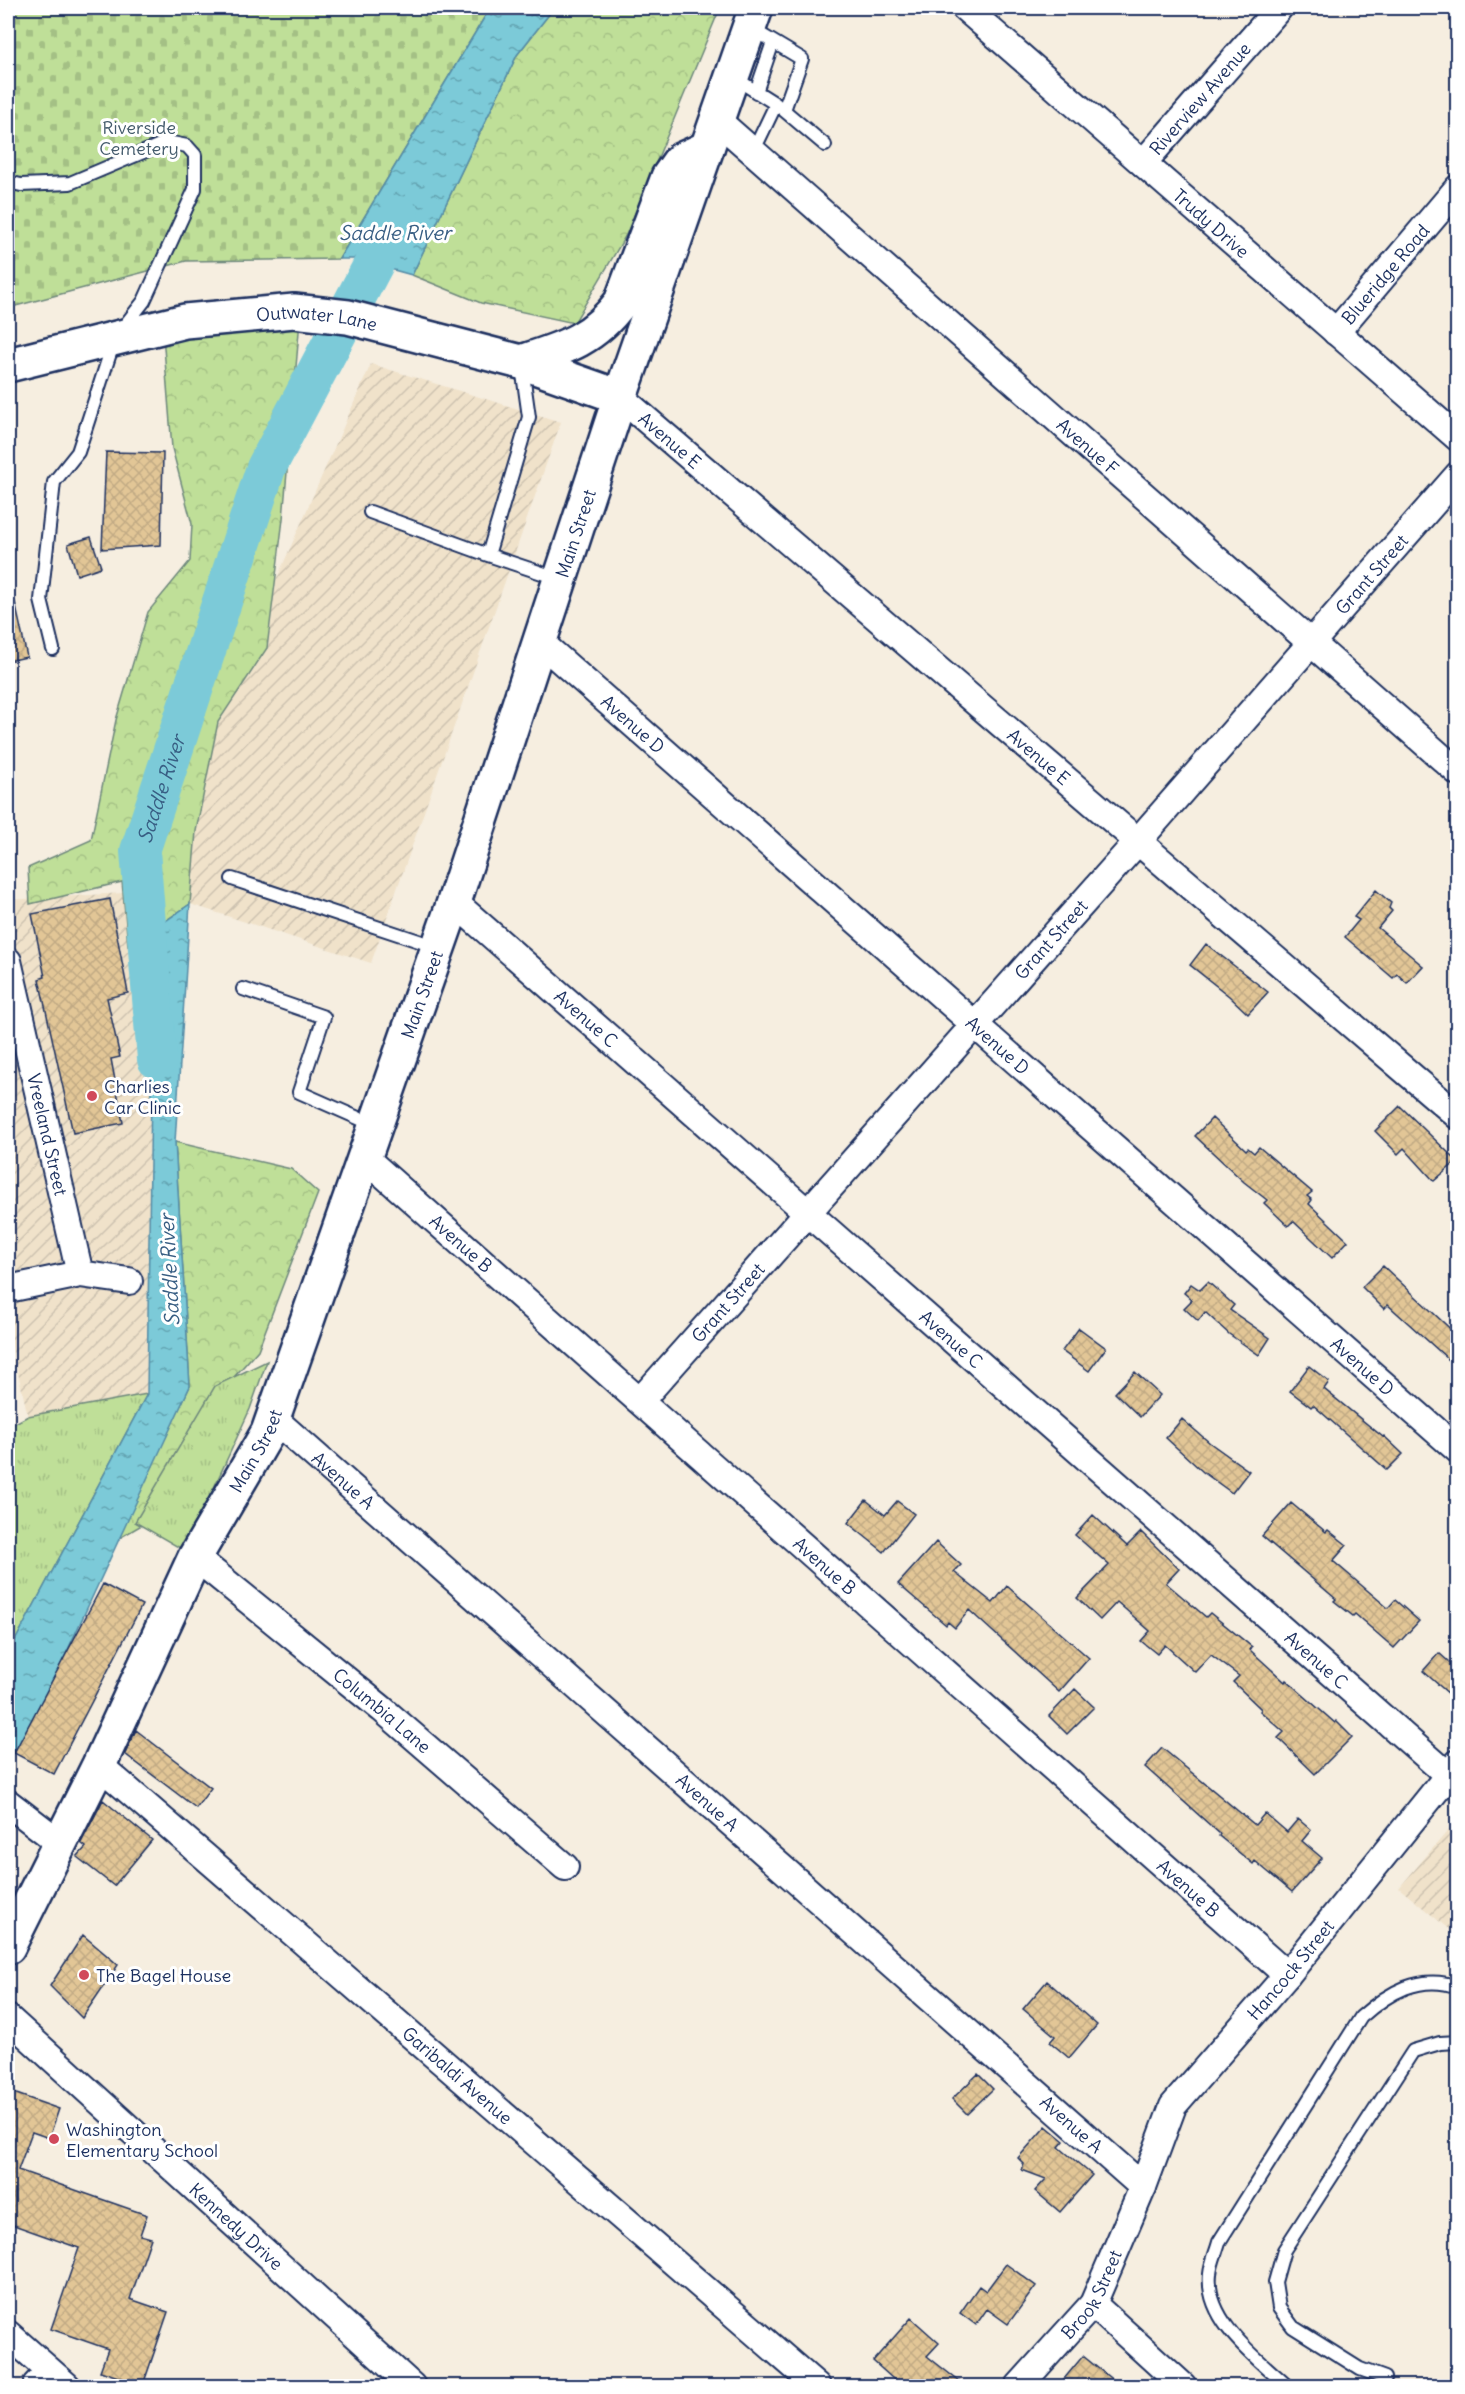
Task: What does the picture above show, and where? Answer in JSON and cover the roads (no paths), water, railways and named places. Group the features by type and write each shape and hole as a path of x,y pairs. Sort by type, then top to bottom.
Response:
{"street":[{"name":"Riverview Avenue","path":"1143,163 1279,8"},
{"name":"Trudy Drive","path":"973,10 1143,163 1458,438"},
{"name":"Main Street","path":"8,1947 99,1765 195,1557 268,1432 454,902 620,397 712,134 744,84 759,25"},
{"name":"Avenue F","path":"712,134 753,152 1458,772"},
{"path":"521,362 570,344 602,326 621,302 668,177 680,159 712,134"},
{"name":"Blueridge Road","path":"1336,332 1458,188"},
{"name":"Outwater Lane","path":"8,365 185,321 294,311 348,317 521,362 620,397"},
{"name":"Avenue E","path":"620,397 1458,1116"},
{"name":"Grant Street","path":"640,1401 1138,841 1458,475"},
{"name":"Avenue D","path":"540,642 1458,1450"},
{"name":"Avenue C","path":"454,902 808,1213 1453,1769"},
{"name":"Vreeland Street","path":"8,961 80,1274"},
{"name":"Avenue B","path":"364,1157 1287,1975"},
{"path":"8,1289 80,1274 129,1281"},
{"name":"Avenue A","path":"273,1418 1143,2187"},
{"name":"Columbia Lane","path":"195,1557 382,1709 565,1867"},
{"name":"Garibaldi Avenue","path":"99,1765 817,2386"},
{"name":"Hancock Street","path":"1143,2187 1173,2106 1287,1975 1453,1769"},
{"path":"8,1803 60,1843"},
{"name":"Kennedy Drive","path":"8,2019 412,2386"},
{"name":"Brook Street","path":"1019,2386 1092,2304 1143,2187"},
{"path":"1092,2304 1183,2386"},
{"path":"8,2334 37,2374 67,2386"}],"lane":[{"path":"753,152 780,107 802,59 759,25"},
{"path":"744,84 780,107 825,145"},
{"path":"8,182 21,185 70,183 166,142 187,146 195,155 195,189 144,301 115,338 78,452 54,482 41,600 52,649"},
{"path":"488,555 530,417 521,362"},
{"path":"370,512 560,579"},
{"path":"232,879 438,947"},
{"path":"243,989 324,1017 299,1092 375,1125"},
{"path":"1287,2386 1230,2333 1218,2313 1210,2289 1209,2276 1219,2242 1361,2017 1383,1998 1408,1986 1428,1982 1448,1983 1458,1987"},
{"path":"1385,2378 1360,2369 1293,2327 1279,2308 1275,2282 1284,2250 1413,2051 1440,2043 1458,2042"}],"water":[{"name":"Saddle River","path":"490,8 554,8 517,55 412,275 354,259 339,259"},
{"name":"Saddle River","path":"190,904 175,1142 190,1386 26,1740 8,1755 8,1654 147,1394 153,930"}],"waterway":[{"name":"Saddle River","path":"157,1059 140,851 266,468 399,216"}],"place":[{"name":"Charlies Car Clinic","path":"92,1096"},
{"name":"The Bagel House","path":"84,1975"},
{"name":"Washington Elementary School","path":"54,2139"}],"park label":[{"name":"Riverside Cemetery","path":"139,137"}]}
